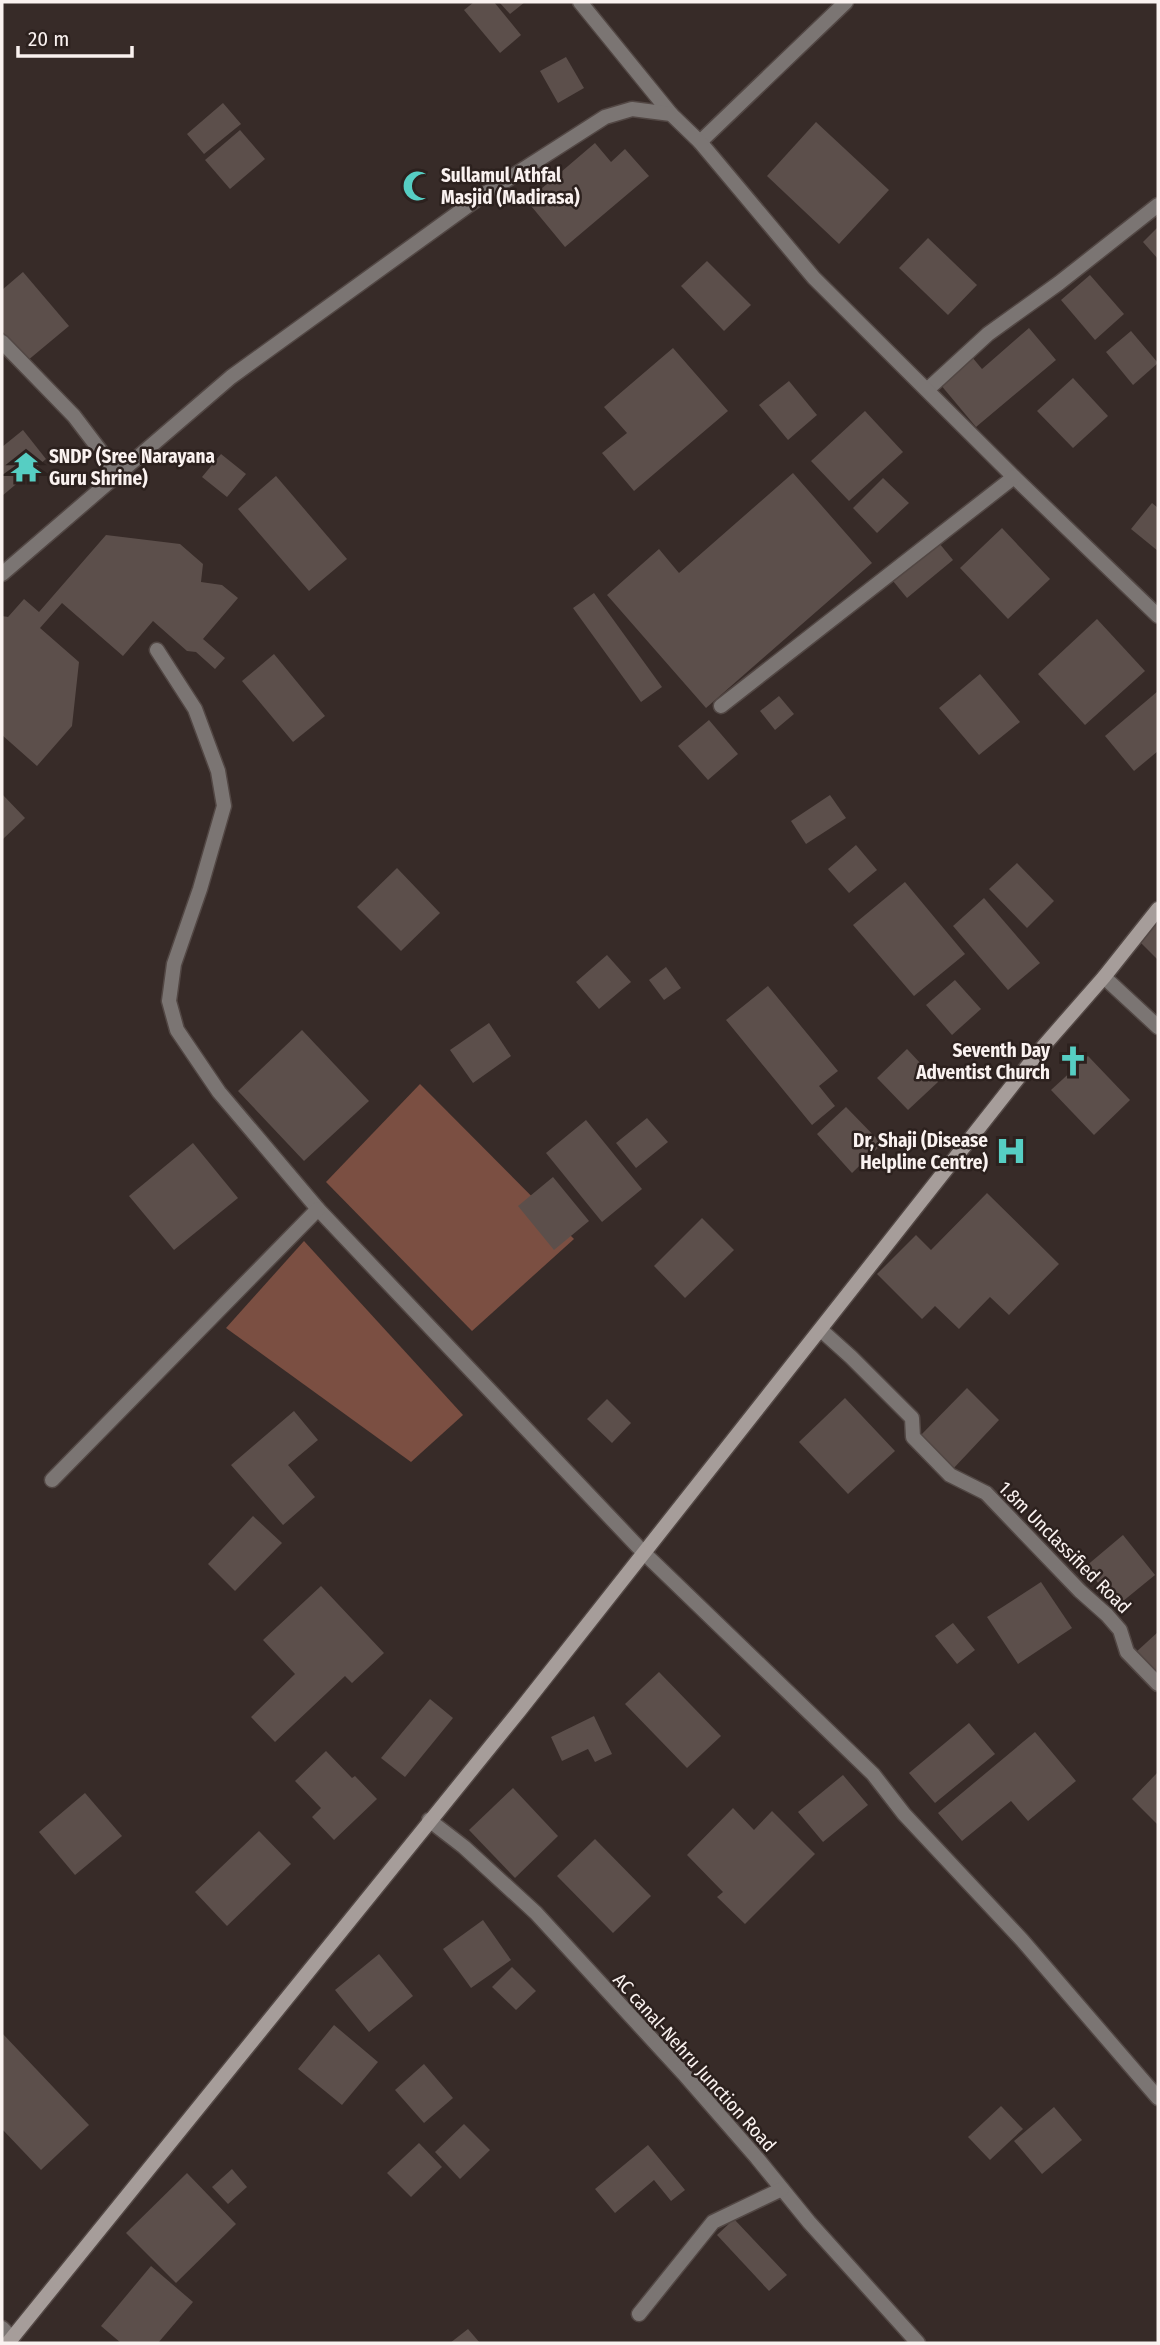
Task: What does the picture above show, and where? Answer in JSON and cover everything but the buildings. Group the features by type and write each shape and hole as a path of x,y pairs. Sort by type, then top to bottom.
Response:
{"main road":[{"path":"7,2336 520,1710 1041,1049 1104,977 1158,909"}],"street":[{"path":"580,2 671,114 700,142 814,278 1014,477 1158,615"},
{"path":"700,142 846,2"},
{"path":"2,574 231,377 461,211 605,117 632,109 671,114"},
{"path":"928,389 988,334 1059,283 1158,205"},
{"path":"2,342 74,416 118,474"},
{"path":"721,706 1014,477"},
{"path":"157,650 195,709 218,771 224,806 201,889 174,964 169,1002 177,1030 219,1092 318,1209 642,1552 873,1773 904,1814 1022,1940 1158,2098"},
{"path":"1104,977 1158,1027"},
{"path":"52,1480 318,1209"},
{"name":"1.8m Unclassified Road","path":"821,1330 912,1418 913,1437 950,1475 986,1493 1080,1591 1107,1615 1120,1630 1127,1652 1158,1684"},
{"name":"AC canal-Nehru Junction Road","path":"429,1820 464,1847 536,1913 683,2073 918,2343"},
{"path":"639,2314 713,2222 782,2189"}],"shaded area":[{"path":"420,1084 574,1239 472,1331 326,1182"},
{"path":"304,1241 463,1415 411,1462 226,1328"}],"place":[{"name":"Sullamul Athfal Masjid (Madirasa)","path":"418,186"},
{"name":"SNDP (Sree Narayana Guru Shrine)","path":"26,467"},
{"name":"Seventh Day Adventist Church","path":"1073,1061"},
{"name":"Dr, Shaji (Disease Helpline Centre)","path":"1011,1151"}]}
